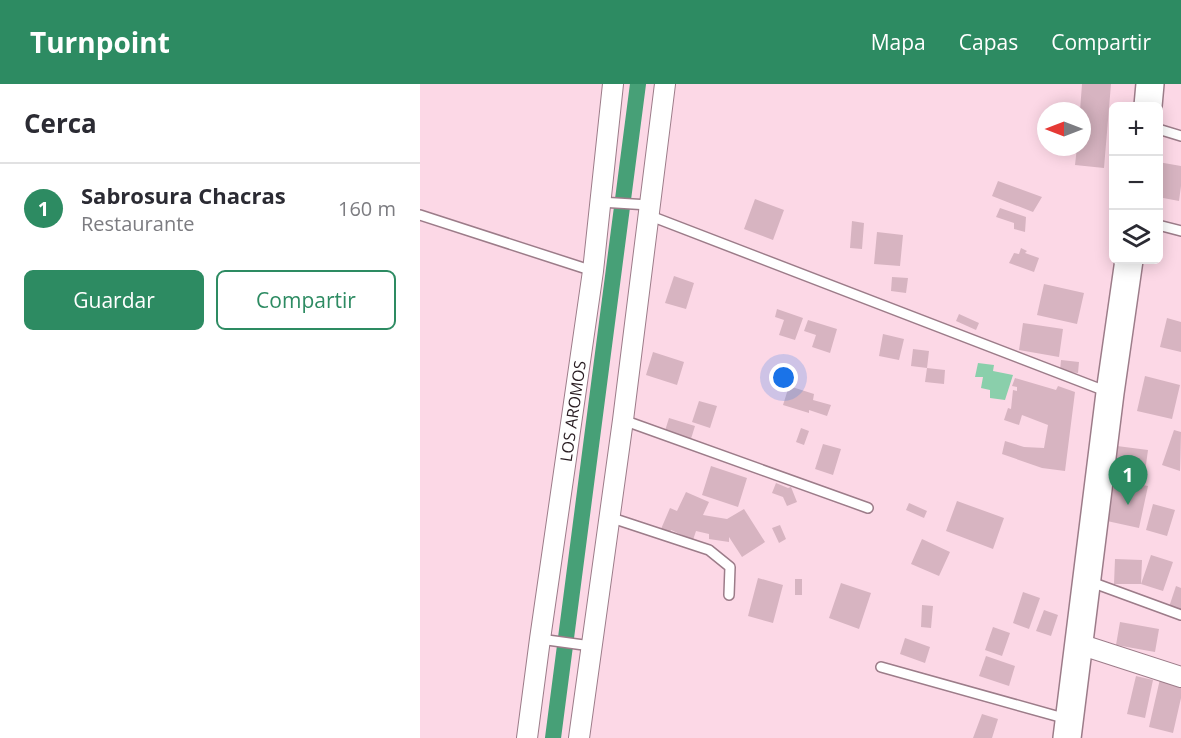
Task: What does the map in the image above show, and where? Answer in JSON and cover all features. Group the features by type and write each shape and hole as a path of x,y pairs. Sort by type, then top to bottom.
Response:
{"main road":[{"path":"1148,102 1150,84"},
{"path":"1069,729 1110,393 1128,264"}],"street":[{"name":"LOS AROMOS","path":"527,738 592,271 613,84"},
{"path":"579,738 623,420 665,84"},
{"path":"1079,644 1181,677"}],"lane":[{"path":"1163,131 1181,136"},
{"path":"600,202 649,210 1110,393"},
{"path":"420,215 592,271"},
{"path":"1163,226 1181,231"},
{"path":"623,420 868,508"},
{"path":"609,517 710,550 730,567 729,595"},
{"path":"1087,580 1181,615"},
{"path":"540,639 591,646"},
{"path":"881,667 1069,729"}],"green space":[{"path":"978,363 994,365 993,371 1013,375 1005,400 990,398 990,390 981,388 983,377 975,377"}],"building":[{"path":"1082,84 1111,84 1104,168 1075,165 1076,156 1091,156 1091,102 1081,102"},
{"path":"1163,163 1181,166 1179,201 1163,198"},
{"path":"998,181 1042,197 1033,212 992,196"},
{"path":"755,199 784,210 773,240 744,229"},
{"path":"1000,208 1026,217 1025,232 1014,229 1014,223 996,217"},
{"path":"852,221 864,223 862,249 850,248"},
{"path":"877,232 903,235 900,266 874,264"},
{"path":"1021,248 1027,251 1025,253 1039,258 1034,272 1009,263 1014,253 1019,254"},
{"path":"674,276 694,283 686,309 665,303"},
{"path":"892,277 908,278 906,293 891,291"},
{"path":"1044,284 1084,293 1077,324 1037,315"},
{"path":"777,309 803,318 795,340 779,335 784,320 775,317"},
{"path":"959,314 979,323 976,330 956,321"},
{"path":"1167,318 1181,322 1181,352 1160,347"},
{"path":"808,320 837,329 830,353 812,347 816,335 804,331"},
{"path":"1023,323 1063,329 1059,357 1019,350"},
{"path":"883,334 904,339 899,360 879,356"},
{"path":"913,349 929,351 927,368 911,366"},
{"path":"653,352 684,362 677,385 646,375"},
{"path":"1061,360 1079,362 1078,373 1060,371"},
{"path":"927,368 945,370 944,384 925,382"},
{"path":"1145,376 1180,385 1172,419 1137,411"},
{"path":"1015,378 1056,390 1058,386 1075,392 1065,471 1042,468 1002,454 1005,441 1024,447 1044,448 1048,425 1022,415 1019,425 1004,420 1008,408 1011,409 1013,390 1017,391 1017,387 1012,386"},
{"path":"789,386 814,394 813,400 831,405 827,416 783,405"},
{"path":"699,401 717,406 710,428 692,422"},
{"path":"669,418 695,426 690,442 664,434"},
{"path":"801,428 809,431 804,445 796,442"},
{"path":"1174,430 1181,432 1180,471 1162,465"},
{"path":"823,444 841,449 833,475 815,469"},
{"path":"1117,446 1148,450 1145,472 1114,467"},
{"path":"711,466 747,478 738,507 702,495"},
{"path":"1115,480 1148,486 1139,528 1107,521"},
{"path":"776,483 791,487 797,502 787,506 783,497 772,493"},
{"path":"686,492 709,502 703,515 727,519 744,509 765,542 742,557 729,537 729,542 709,539 709,534 696,531 693,540 671,530 670,533 661,529 670,508 677,511"},
{"path":"957,501 1004,518 993,549 946,531"},
{"path":"909,503 927,511 924,518 906,510"},
{"path":"1153,504 1175,510 1167,536 1146,530"},
{"path":"780,525 786,539 779,543 772,528"},
{"path":"922,539 950,552 939,576 911,564"},
{"path":"1151,555 1173,562 1163,591 1141,584"},
{"path":"1115,559 1142,560 1141,584 1114,584"},
{"path":"758,578 783,585 773,623 748,616"},
{"path":"795,579 802,579 802,595 795,595"},
{"path":"841,583 871,593 859,629 829,618"},
{"path":"1176,586 1181,588 1181,611 1169,607"},
{"path":"1023,592 1040,598 1029,629 1013,623"},
{"path":"922,605 933,606 931,628 921,627"},
{"path":"1044,610 1058,615 1051,636 1036,631"},
{"path":"1120,622 1159,629 1155,652 1116,645"},
{"path":"993,627 1010,633 1002,656 985,650"},
{"path":"905,638 930,647 925,663 900,654"},
{"path":"986,656 1015,666 1009,686 979,676"},
{"path":"1136,676 1153,680 1145,718 1127,714"},
{"path":"1160,679 1181,684 1181,698 1173,733 1149,727"},
{"path":"982,714 998,719 992,738 973,738"}],"waterway":[{"path":"553,738 638,84"}],"place":[{"name":"Sabrosura Chacras","path":"1128,505"}]}
